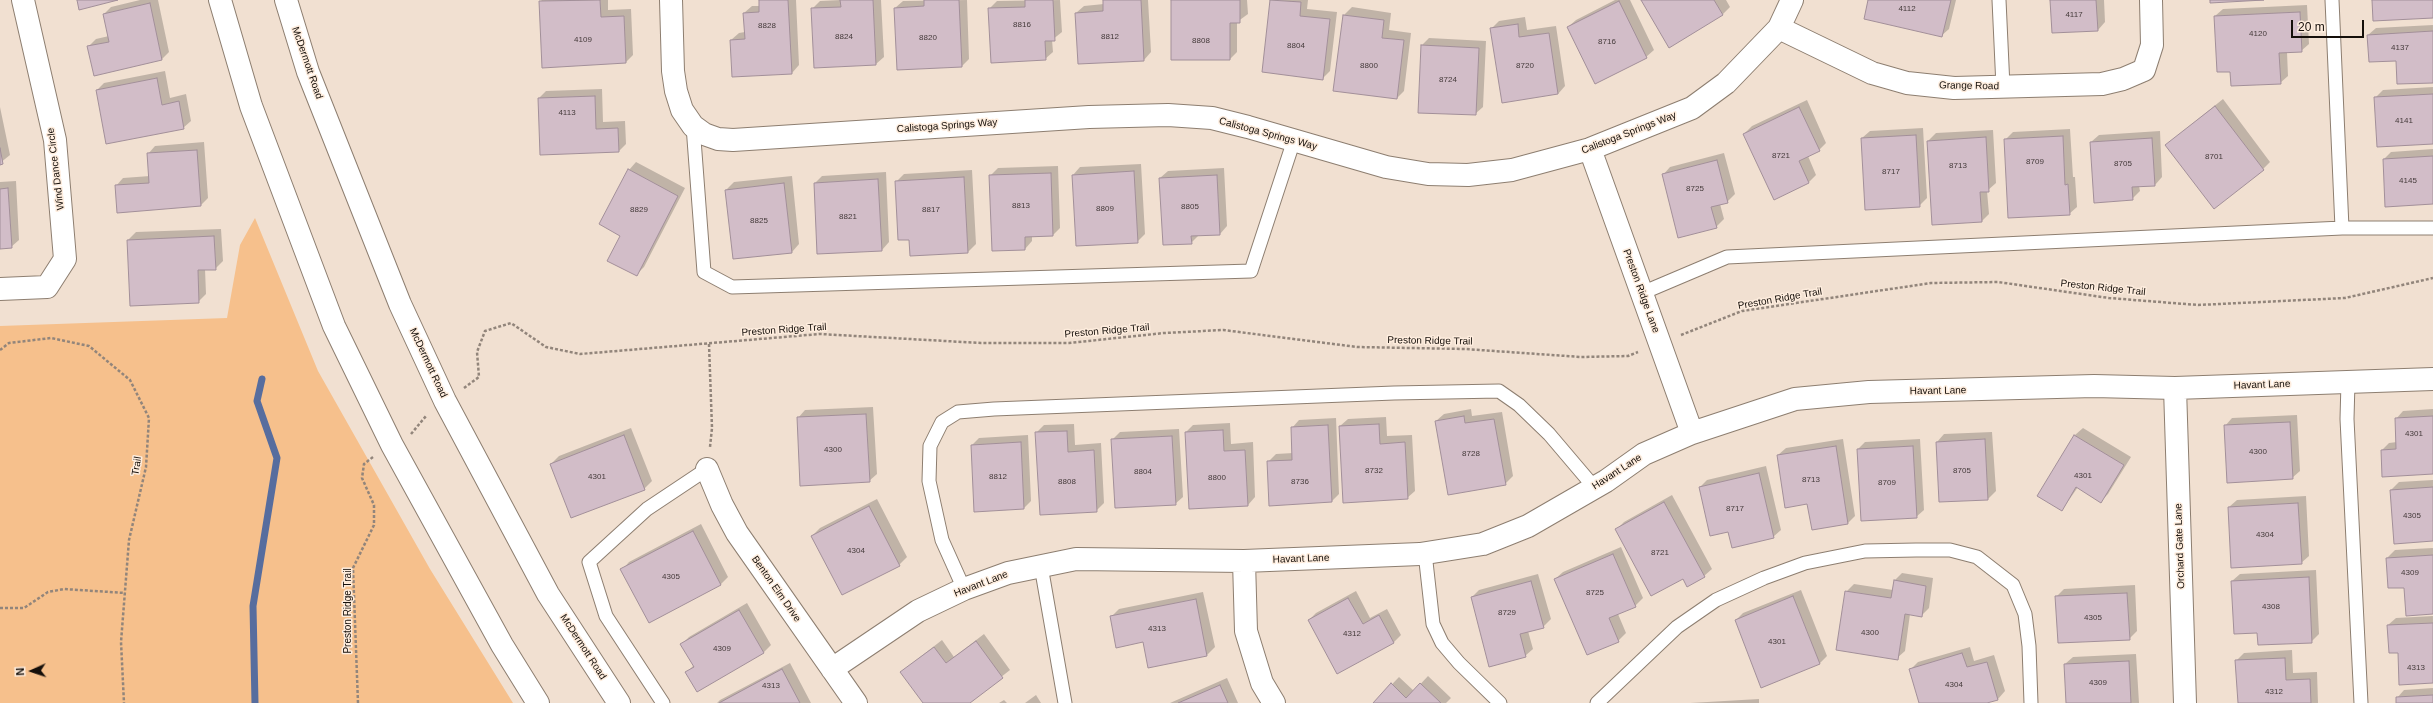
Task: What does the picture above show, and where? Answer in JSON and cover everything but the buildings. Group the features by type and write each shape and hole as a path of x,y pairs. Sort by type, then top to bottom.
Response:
{"street":[{"name":"Wind Dance Circle","path":"0,289 47,287 65,259 55,140 23,0"},
{"path":"220,0 251,106 334,326 392,446 502,644 538,703"},
{"name":"McDermott Road","path":"286,0 308,72 400,304 445,401 548,594 619,703"},
{"path":"671,0 673,71 676,91 682,110 693,126"},
{"name":"Calistoga Springs Way","path":"693,126 704,134 733,140 1089,117 1168,115 1212,118 1386,167 1428,174 1468,175 1512,170 1590,149 1692,108 1726,83 1779,28 1792,0"},
{"name":"Grange Road","path":"1779,28 1872,73 1907,83 1954,88 2102,84 2123,80 2144,70 2152,45 2151,0"},
{"name":"Preston Ridge Lane","path":"1590,149 1692,433"},
{"name":"Havant Lane","path":"832,669 918,611 964,589 1008,573 1076,559 1244,561 1425,553 1483,544 1528,526 1594,487 1644,454 1692,433 1756,410 1802,398 1869,392 2094,386 2175,388 2433,379"},
{"name":"Orchard Gate Lane","path":"2175,388 2185,703"},
{"name":"Benton Elm Drive","path":"707,469 722,505 737,533 856,703"},
{"path":"1244,561 1246,631 1262,683 1274,703"}],"lane":[{"path":"1999,0 2003,87"},
{"path":"2332,0 2342,228"},
{"path":"693,126 704,272 732,287 1251,271 1294,140"},
{"path":"1642,292 1727,257 2342,228 2433,228"},
{"path":"2348,382 2347,419 2361,703"},
{"path":"964,589 942,540 929,481 930,446 942,422 958,412 994,408 1394,393 1499,391 1519,405 1549,434 1594,487"},
{"path":"663,703 606,616 590,562 647,509 707,469"},
{"path":"1597,703 1677,627 1716,600 1764,578 1805,563 1865,551 1950,550 1977,557 2013,585 2025,614 2029,646 2031,703"},
{"path":"1425,553 1433,624 1442,643 1459,663 1500,703"},
{"path":"1041,566 1065,703"}],"path":[{"name":"Preston Ridge Trail","path":"469,384 479,377 477,352 485,331 511,323 546,347 580,354 820,334 981,343 1070,343 1164,333 1223,330 1357,347 1465,349 1581,357 1628,356 1742,311 1931,283 1998,282 2109,298 2198,305 2345,298 2433,278"},
{"name":"Trail","path":"0,350 9,344 51,338 89,346 130,380 149,418 146,467 129,540 121,642 124,703"},
{"path":"707,469 712,428 709,344"},
{"path":"413,432 429,413"},
{"name":"Preston Ridge Trail","path":"358,703 353,568 374,525 374,505 362,478 364,464 372,457"},
{"path":"0,608 24,608 48,592 64,590 125,593"}],"shaded area":[{"path":"255,218 318,371 430,569 513,703 0,703 0,326 227,318 240,245"}],"waterway":[{"path":"255,703 253,606 277,458 257,401 262,379"}]}
